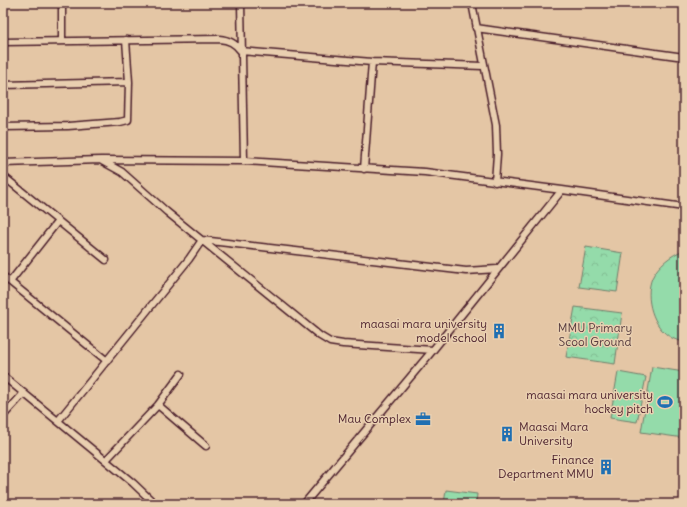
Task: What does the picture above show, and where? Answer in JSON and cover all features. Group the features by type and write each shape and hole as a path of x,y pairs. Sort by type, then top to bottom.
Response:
{"street":[{"path":"62,3 62,40"},
{"path":"241,3 244,161"},
{"path":"472,3 483,66 496,125 497,154 494,182"},
{"path":"476,28 684,57"},
{"path":"3,42 62,40 227,40 237,45 241,51"},
{"path":"3,127 68,126 128,120 129,82 126,40"},
{"path":"241,51 372,62 483,66"},
{"path":"364,169 372,62"},
{"path":"3,85 129,82"},
{"path":"101,160 122,172 202,240 320,336 330,342 433,350"},
{"path":"3,163 101,160 244,161 425,172 684,207"},
{"path":"3,176 106,260"},
{"path":"304,504 433,350 562,190"},
{"path":"10,282 58,221"},
{"path":"202,240 466,271 497,269"},
{"path":"58,421 189,259 202,240"},
{"path":"3,276 107,361"},
{"path":"106,460 158,405 181,374"},
{"path":"3,376 106,460 155,504"},
{"path":"3,416 24,393"},
{"path":"158,405 206,446"}],"green space":[{"name":"MMU Primary Scool Ground","path":"586,247 623,253 617,292 579,287"},
{"path":"684,250 684,342 672,338 660,327 652,312 649,294 652,278 661,265 674,255"},
{"name":"MMU Primary Scool Ground","path":"575,307 622,313 615,364 566,357"},
{"name":"maasai mara university hockey pitch","path":"652,367 684,372 684,438 641,432"},
{"path":"618,372 646,377 637,422 610,418"},
{"path":"446,490 477,494 476,504 444,504"}],"place":[{"name":"maasai mara university model school","path":"499,331"},
{"name":"maasai mara university hockey pitch","path":"665,402"},
{"name":"Mau Complex","path":"423,419"},
{"name":"Maasai Mara University","path":"507,434"},
{"name":"Finance Department MMU","path":"606,467"}]}
